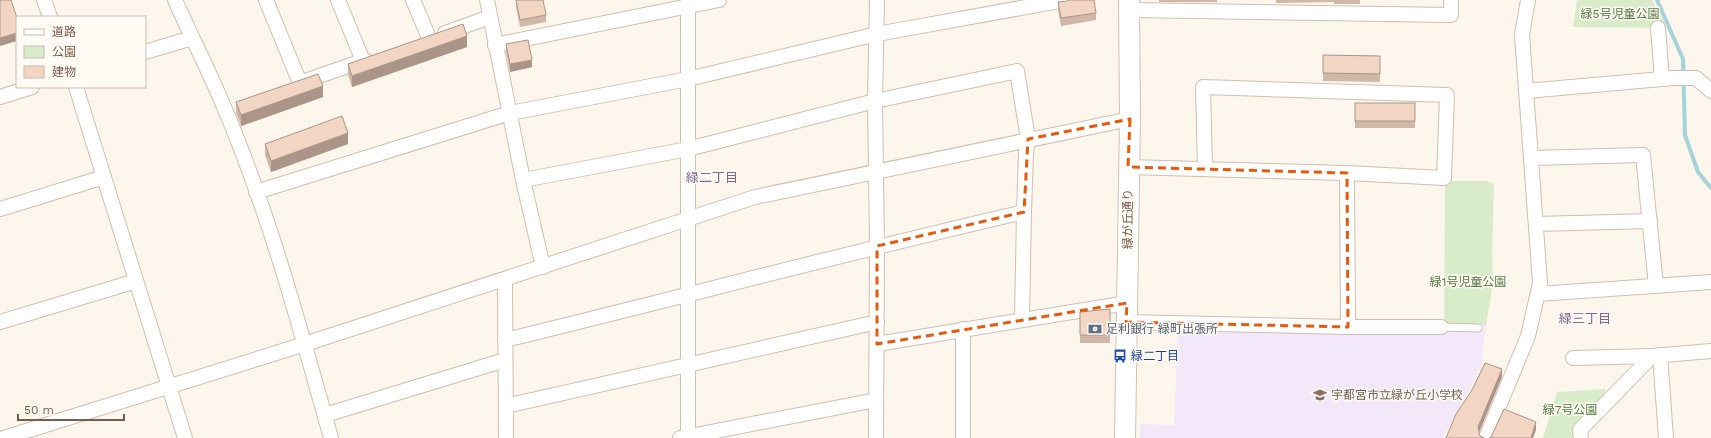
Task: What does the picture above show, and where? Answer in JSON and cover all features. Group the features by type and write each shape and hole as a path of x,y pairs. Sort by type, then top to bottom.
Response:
{"street":[{"path":"44,0 50,16"},
{"path":"175,0 224,108 256,192 305,344 331,438"},
{"path":"266,0 300,83"},
{"path":"338,0 363,61"},
{"path":"413,0 429,38"},
{"path":"487,0 523,180 543,267"},
{"path":"495,45 688,4 719,0"},
{"path":"876,438 877,246 875,101 877,0"},
{"path":"256,192 510,113 688,79 877,34 1065,0"},
{"path":"1130,5 1451,15 1451,0"},
{"path":"1486,438 1528,336 1540,283 1522,36 1528,0"},
{"path":"688,4 688,363 685,437 876,400"},
{"name":"緑が丘通り","path":"1125,438 1128,167 1130,119 1130,5"},
{"path":"414,43 490,17"},
{"path":"1658,28 1668,78"},
{"path":"146,52 192,38"},
{"path":"285,88 378,56"},
{"path":"523,180 688,149 875,101 1017,71 1028,139 1026,152 1022,319"},
{"path":"1526,91 1668,78 1696,78 1711,92"},
{"path":"1128,167 1205,168 1444,178 1447,95 1203,87 1205,168"},
{"path":"0,97 29,88"},
{"path":"76,88 185,438"},
{"path":"224,108 239,103"},
{"path":"4,438 46,432 170,387 505,280 755,197 1130,119"},
{"path":"1531,158 1643,155 1656,286"},
{"path":"1347,173 1348,327"},
{"path":"0,209 104,177"},
{"path":"505,340 688,295 877,246 1024,212"},
{"path":"1536,224 1650,221"},
{"path":"505,280 506,438"},
{"path":"0,322 136,281"},
{"path":"1538,294 1711,282"},
{"path":"877,344 1022,319 1127,312 1348,327 1441,327"},
{"path":"506,406 688,363 877,322"},
{"path":"963,329 963,438"},
{"path":"1573,358 1656,355 1711,351"},
{"path":"1581,438 1580,430 1656,355"},
{"path":"1656,355 1666,438"},
{"path":"325,415 505,360"}],"lane":[{"path":"1441,327 1478,328"}],"highlighted area":[{"path":"1130,119 1128,167 1347,173 1348,327 1126,322 1127,303 877,344 877,246 1024,212 1028,139"}],"shaded area":[{"name":"宇都宮市立緑が丘小学校","path":"1486,325 1481,367 1443,438 1140,438 1140,424 1174,425 1178,330"}],"green space":[{"name":"緑5号児童公園","path":"1577,0 1652,0 1667,28 1573,27"},
{"name":"緑1号児童公園","path":"1445,181 1486,181 1494,184 1492,251 1493,283 1486,325 1444,325"},
{"name":"緑7号公園","path":"1605,389 1605,397 1576,438 1543,438 1557,392"}],"building":[{"path":"0,0 11,0 16,16 16,33 0,38"},
{"path":"516,0 543,0 546,15 520,20"},
{"path":"1068,0 1094,0 1096,13 1061,18 1058,2"},
{"path":"463,24 467,36 352,76 348,64"},
{"path":"528,40 532,60 510,64 506,44"},
{"path":"1323,55 1380,56 1380,74 1323,73"},
{"path":"318,74 323,86 241,115 236,102"},
{"path":"1355,103 1415,103 1415,121 1355,121"},
{"path":"342,116 348,133 271,161 265,144"},
{"name":"足利銀行 緑町出張所","path":"1110,309 1110,335 1080,335 1080,312"},
{"path":"1485,363 1502,369 1478,427 1480,436 1484,438 1446,438 1456,414 1472,390"},
{"path":"1504,409 1536,422 1531,438 1489,438 1491,437"}],"waterway":[{"path":"1657,0 1683,59 1685,135 1698,172 1711,188"}],"place":[{"name":"足利銀行 緑町出張所","path":"1095,329"},
{"name":"緑二丁目","path":"1120,356"},
{"name":"宇都宮市立緑が丘小学校","path":"1320,395"}],"district":[{"name":"緑二丁目","path":"712,177"},
{"name":"緑三丁目","path":"1585,318"}]}
